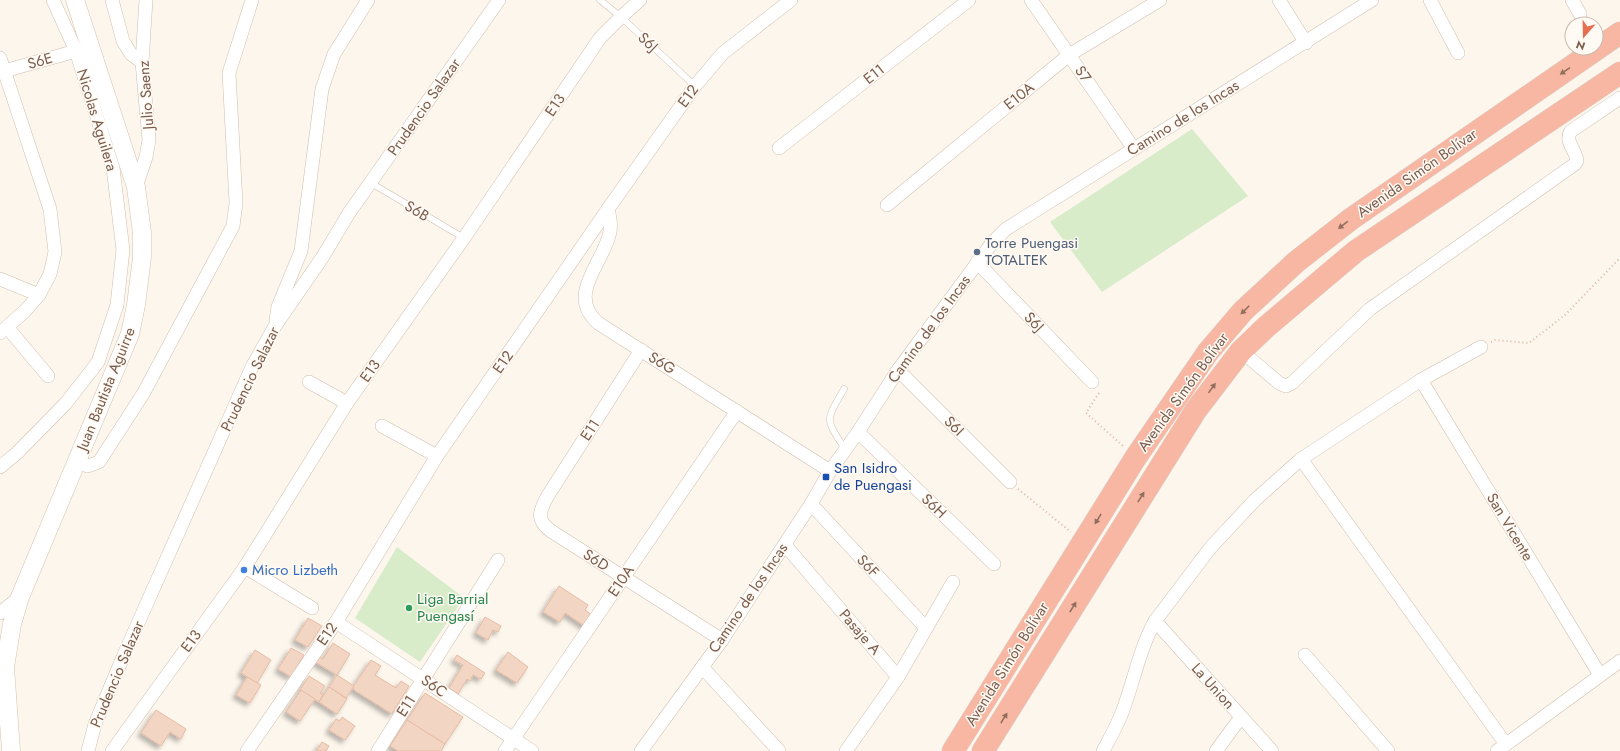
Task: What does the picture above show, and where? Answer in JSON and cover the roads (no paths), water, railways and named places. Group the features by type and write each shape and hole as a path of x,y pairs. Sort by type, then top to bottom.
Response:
{"highway":[{"name":"Avenida Simón Bolívar","path":"953,751 1136,457 1208,352 1243,311 1296,262 1351,219 1620,33"},
{"name":"Avenida Simón Bolívar","path":"983,751 1196,410 1241,351 1266,326 1356,251 1620,73"}],"main road":[{"name":"Juan Bautista Aguirre","path":"11,751 5,667 12,624 20,597 130,334 136,305 142,257 142,233 136,187 75,0"}],"street":[{"name":"Nicolas Aguilera","path":"0,467 17,453 66,403 98,362 117,305 123,250 113,168 76,51 53,0"},
{"path":"112,0 123,41 131,54 142,62"},
{"name":"Julio Saenz","path":"136,187 146,157 149,140 142,62 146,0"},
{"path":"76,462 88,466 99,462 144,394 233,226 236,203 230,73 252,0"},
{"path":"275,326 278,307 301,251 322,89 334,54 368,0"},
{"name":"Prudencio Salazar","path":"88,751 95,724 129,643 252,367 275,326 322,258 349,213 499,0"},
{"name":"E13","path":"112,751 245,566 347,403 464,238 600,38 620,17 640,0"},
{"name":"E12","path":"247,751 336,622 438,456 608,209 695,86 723,53 791,0"},
{"name":"E11","path":"779,148 969,0"},
{"name":"S7","path":"1031,0 1134,149"},
{"name":"E10A","path":"887,204 1069,55 1160,0"},
{"path":"1279,0 1306,43"},
{"name":"Camino de los Incas","path":"641,751 722,640 785,545 830,471 858,432 898,370 992,243 1006,229 1306,43 1372,0"},
{"path":"1430,0 1458,53"},
{"path":"1572,0 1580,14"},
{"name":"S6E","path":"4,71 76,51"},
{"path":"0,58 50,209 55,252 50,274 39,295 25,311 4,330 48,376"},
{"path":"1241,351 1279,383 1286,386 1292,382 1370,309 1575,164 1578,161 1569,139 1571,131 1620,98"},
{"name":"S6G","path":"608,209 611,223 608,239 586,287 586,306 591,317 598,323 830,471"},
{"name":"S6J","path":"977,262 1092,382"},
{"path":"0,279 39,295"},
{"path":"1103,751 1123,712 1144,643 1155,621 1211,547 1255,500 1300,458 1421,380 1481,347"},
{"name":"E11","path":"540,511 641,350"},
{"name":"S6I","path":"898,370 1010,482"},
{"name":"San Vicente","path":"1421,380 1600,675"},
{"path":"309,382 347,403"},
{"name":"E10A","path":"505,751 737,411"},
{"path":"382,426 438,456"},
{"name":"S6H","path":"858,432 994,564"},
{"path":"1300,458 1501,747 1620,661"},
{"name":"S6F","path":"811,504 926,628"},
{"name":"S6D","path":"540,511 540,516 545,526 722,640"},
{"name":"Pasaje A","path":"785,545 898,677"},
{"name":"E11","path":"378,751 498,560"},
{"path":"245,566 312,608"},
{"path":"846,751 898,677 953,582"},
{"path":"0,613 20,597"},
{"name":"La Union","path":"1155,621 1272,751"},
{"name":"S6C","path":"336,622 532,751"},
{"path":"1304,655 1388,751"},
{"path":"702,667 779,751"},
{"path":"1216,751 1241,717"}],"lane":[{"name":"S6J","path":"600,0 695,86"},
{"name":"S6B","path":"371,183 464,238"},
{"path":"844,389 829,416 831,427 845,449"}],"place":[{"name":"Torre Puengasi TOTALTEK","path":"977,252"},
{"name":"San Isidro de Puengasi","path":"826,477"},
{"name":"Micro Lizbeth","path":"244,570"},
{"name":"Liga Barrial Puengasí","path":"409,608"}]}
